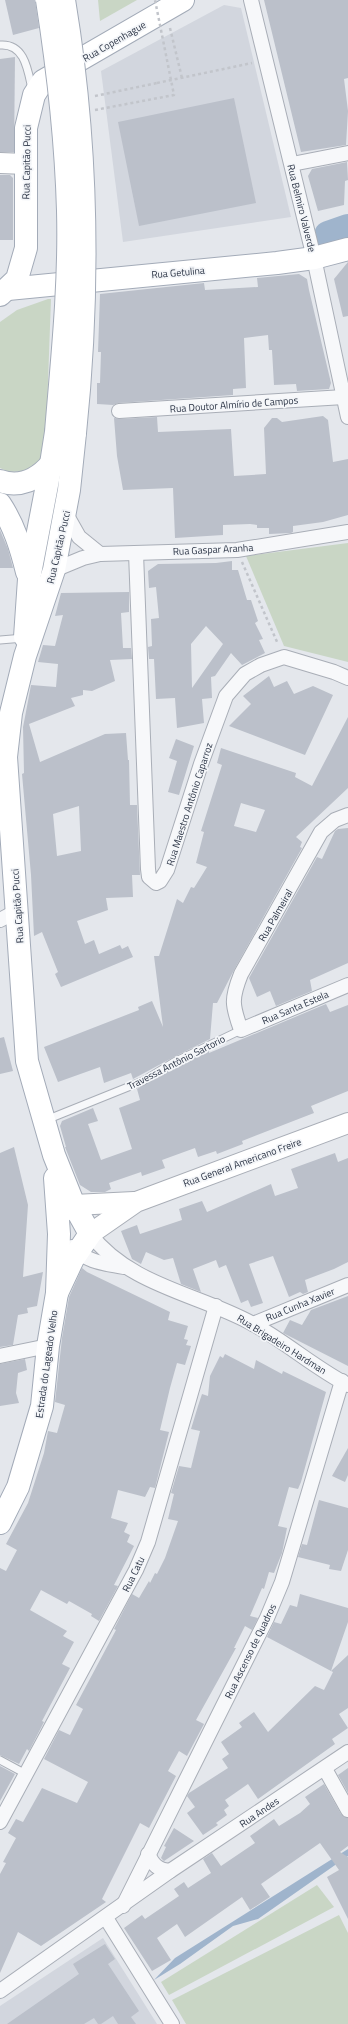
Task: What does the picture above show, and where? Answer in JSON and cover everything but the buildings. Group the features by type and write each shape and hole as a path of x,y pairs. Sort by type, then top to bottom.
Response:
{"main road":[{"path":"46,0 64,129 68,212 65,433"},
{"path":"29,579 51,464 65,433 83,348 85,294 85,201 76,81 64,0"},
{"name":"Rua Copenhague","path":"38,88 168,4"},
{"name":"Rua Capitão Pucci","path":"4,292 17,279 26,248 26,128 38,88"},
{"path":"0,163 26,164"},
{"name":"Rua Capitão Pucci","path":"26,248 37,277 45,285"},
{"name":"Rua Getulina","path":"4,292 45,285 314,258 348,249"},
{"name":"Rua Capitão Pucci","path":"65,433 66,514 54,570 25,647 6,714 5,799 9,915 22,998 27,1061 54,1155 64,1218 90,1234"},
{"path":"0,481 12,484 30,481 42,474 51,464"},
{"path":"3,513 22,548 29,579"},
{"name":"Rua Capitão Pucci","path":"25,647 29,579"},
{"name":"Rua General Americano Freire","path":"64,1218 136,1202 348,1123"},
{"name":"Rua General Americano Freire","path":"90,1234 136,1202"},
{"name":"Estrada do Lageado Velho","path":"0,1523 18,1487 42,1406 48,1346 57,1293 64,1218"},
{"path":"77,1252 90,1234"},
{"name":"Estrada do Lageado Velho","path":"57,1293 77,1252"}],"street":[{"name":"Rua Belmiro Valverde","path":"251,0 314,258 346,396 348,418"},
{"path":"292,164 348,152"},
{"name":"Rua Doutor Almírio de Campos","path":"119,412 346,396"},
{"path":"66,514 79,537 100,554"},
{"name":"Rua Gaspar Aranha","path":"54,570 83,558 100,554 237,550 348,532"},
{"name":"Rua Maestro Antônio Caparroz","path":"136,553 148,869 149,877 156,883 160,881 166,870 200,764 226,696 245,674 261,665 284,657"},
{"path":"284,657 328,670 348,678"},
{"name":"Rua Palmeiral","path":"241,1030 232,1003 234,991 241,974 321,832 335,820 348,815"},
{"name":"Rua Santa Estela","path":"241,1030 348,985"},
{"name":"Rua Brigadeiro Hardman","path":"64,1218 77,1252 93,1262 127,1268"},
{"name":"Rua Brigadeiro Hardman","path":"90,1234 100,1247 127,1268 162,1285 216,1306 252,1324 345,1383"},
{"name":"Rua Cunha Xavier","path":"252,1324 348,1286"},
{"name":"Rua Catu","path":"0,1822 136,1570 148,1542 216,1306"},
{"path":"0,1356 48,1346"},
{"name":"Rua Ascenso de Quadros","path":"123,1906 267,1618 282,1582 345,1383"},
{"name":"Rua Andes","path":"0,1991 123,1906 170,1871 325,1769 348,1752"},
{"path":"325,1769 348,1810"},
{"path":"148,1854 155,1866 160,1870 170,1871"},
{"path":"106,1918 172,2024"}],"lane":[{"path":"0,44 6,44 14,47 22,55 38,88"},
{"path":"0,640 25,647"},
{"name":"Travessa Antônio Sartorio","path":"44,1120 143,1081 174,1062 241,1030"},
{"path":"0,1760 26,1774"}],"path":[{"path":"168,4 182,78"},
{"path":"90,111 174,95 168,4"},
{"path":"88,98 266,60"},
{"path":"237,550 284,657"}],"shaded area":[{"path":"224,5 241,8 291,217 123,242 101,71"},
{"path":"103,1938 157,2024 0,2024 0,2006"}],"green space":[{"path":"98,0 137,0 100,21"},
{"path":"51,299 46,437 41,459 28,471 9,472 0,468 0,322 17,310"},
{"path":"348,543 348,662 284,646 246,556"},
{"path":"317,1885 334,1907 169,1995 161,1982"},
{"path":"339,1915 348,1933 348,2024 186,2024 172,2000"}],"water":[{"path":"348,1849 348,1856 258,1919 233,1926 180,1964 154,1980 175,1958"}],"waterway":[{"path":"328,235 348,228"}]}
